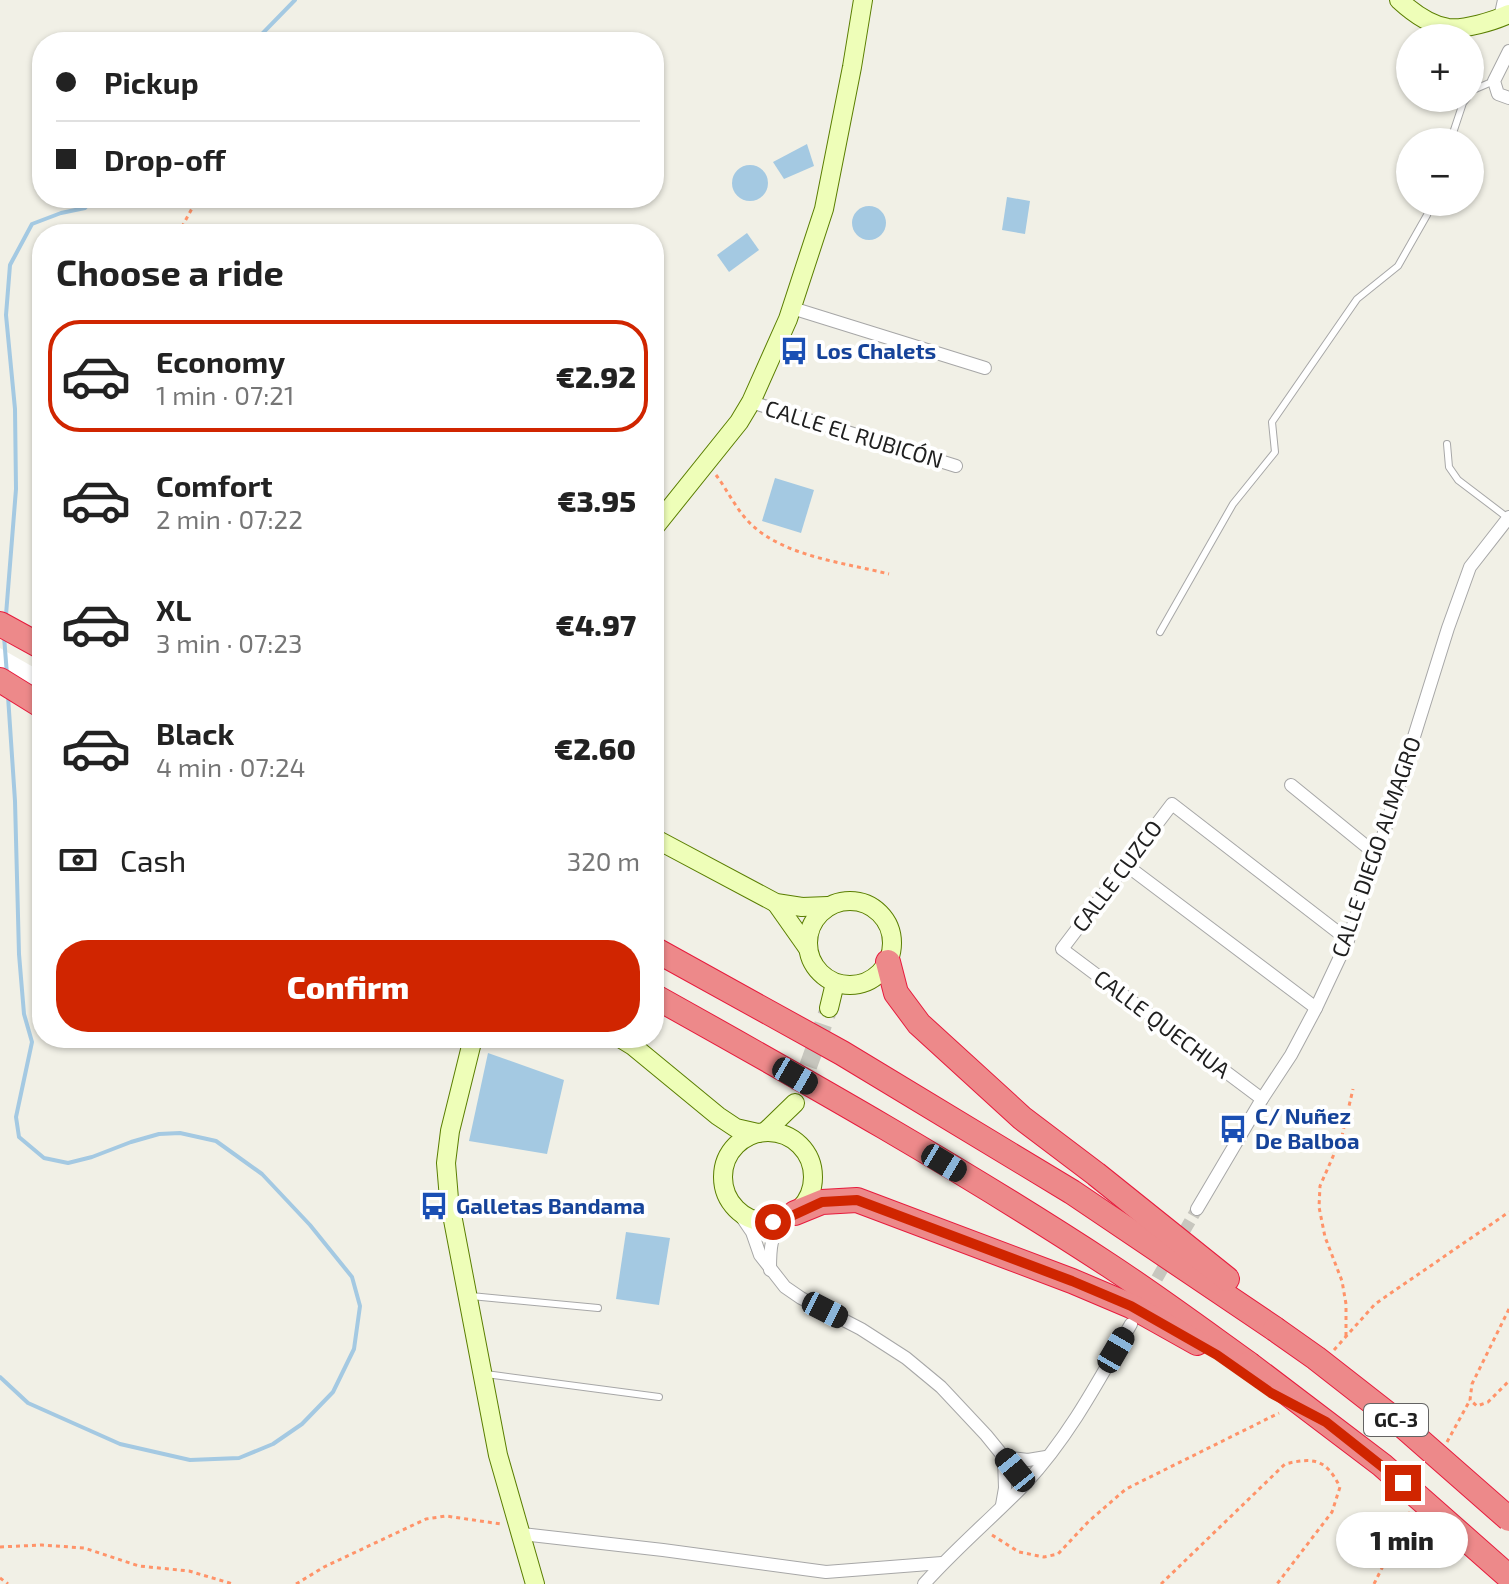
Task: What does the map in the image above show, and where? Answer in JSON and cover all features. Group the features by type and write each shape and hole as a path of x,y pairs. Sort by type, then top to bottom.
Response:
{"highway":[{"path":"0,624 32,642"},
{"path":"0,662 32,680"},
{"path":"0,680 32,700"},
{"name":"GC-3","path":"664,955 842,1053 1072,1192 1279,1326 1403,1426 1509,1519"},
{"path":"888,962 896,993 919,1024 1022,1118 1096,1174 1279,1326"},
{"name":"GC-3","path":"664,1002 1015,1205 1112,1267 1251,1372 1326,1422 1382,1465 1509,1577"},
{"path":"790,1216 822,1202 857,1200 1131,1306 1251,1372"}],"street":[{"path":"664,516 739,422 751,402 792,308 824,209 863,0"},
{"path":"1399,0 1416,16 1448,28 1488,23 1504,11"},
{"path":"1509,51 1494,81 1498,94 1509,98"},
{"path":"792,308 985,368"},
{"name":"CALLE EL RUBICÓN","path":"751,402 956,466"},
{"name":"CALLE DIEGO ALMAGRO","path":"1197,1209 1291,1055 1348,940 1470,567 1508,518"},
{"path":"1291,785 1377,855"},
{"name":"CALLE CUZCO","path":"1062,949 1172,804 1348,940"},
{"path":"664,843 776,903 802,907 828,906"},
{"path":"1126,865 1316,1008"},
{"path":"776,903 807,947 815,969 835,983 860,985 881,972 888,962 892,935 879,912 867,904 840,901 818,914 811,924 807,947"},
{"name":"CALLE QUECHUA","path":"1062,949 1262,1099"},
{"path":"829,1008 835,983"},
{"path":"471,1048 450,1131 446,1163 449,1199 498,1455 535,1584"},
{"path":"635,1048 706,1108 736,1128 777,1133 797,1143 806,1153 812,1165 811,1192 805,1204 775,1231 770,1248 770,1270"},
{"path":"797,1143 795,1103 762,1133 745,1138 734,1147 723,1172 729,1199 752,1232 760,1255 770,1270 785,1287 801,1298 861,1329 906,1358 941,1387 1025,1483"},
{"path":"706,1108 720,1132 727,1159"},
{"path":"737,1210 760,1222 773,1222 790,1216"},
{"path":"924,1584 1025,1483 1070,1428 1131,1324"},
{"path":"1004,1457 1028,1460 1046,1457"},
{"path":"1002,1505 1004,1457"},
{"path":"521,1530 826,1572 942,1563"}],"lane":[{"path":"1484,85 1494,81"},
{"path":"1160,632 1233,504 1275,452 1272,422 1357,299 1398,266 1426,216"},
{"path":"1447,444 1449,467 1458,480 1508,518"},
{"path":"467,1296 598,1308"},
{"path":"483,1373 659,1397"}],"path":[{"path":"707,462 750,524 770,540 802,553 889,574"},
{"path":"1346,1336 1342,1281 1325,1237 1319,1207 1320,1186 1342,1136 1353,1089"},
{"path":"1321,1358 1375,1304 1509,1212"},
{"path":"1509,1309 1472,1384 1470,1400 1477,1406 1488,1402 1509,1381"},
{"path":"978,1527 1019,1552 1044,1557 1058,1554 1089,1521 1126,1489 1281,1412"},
{"path":"1161,1584 1285,1464 1308,1459 1332,1470 1340,1487 1332,1512 1277,1584"},
{"path":"296,1584 324,1567 426,1519 446,1516 521,1530"},
{"path":"0,1547 42,1545 84,1548 139,1566 189,1571 233,1584"},
{"path":"0,1578 8,1584"}],"water":[{"path":"807,144 814,166 784,179 773,162"},
{"path":"750,165 762,171 768,183 762,195 750,201 738,195 732,183 738,171"},
{"path":"1007,197 1030,201 1025,234 1002,230"},
{"path":"869,206 881,211 886,223 881,235 869,240 857,235 852,223 857,211"},
{"path":"747,233 759,250 729,272 717,255"},
{"path":"775,478 814,490 801,533 762,521"},
{"path":"488,1053 564,1080 547,1154 469,1141"},
{"path":"626,1232 670,1238 659,1305 616,1299"}],"pier":[{"path":"0,648 32,666 32,705 0,687"}],"waterway":[{"path":"264,32 295,0"},
{"path":"32,224 85,208"},
{"path":"6,615 16,489 15,409 6,315 10,265 32,224"},
{"path":"4,636 7,675"},
{"path":"0,1377 28,1403 120,1444 190,1460 239,1458 273,1444 302,1424 333,1392 354,1349 360,1306 352,1277 310,1225 262,1174 216,1141 180,1133 159,1134 68,1163 44,1158 19,1137 16,1117 32,1042 24,1014 19,954 15,801 8,696"}],"tunnel":[{"path":"799,1092 829,1008"},
{"path":"1148,1294 1197,1209"}],"place":[{"name":"Los Chalets","path":"794,351"},
{"name":"C/ Nuñez De Balboa","path":"1233,1129"},
{"name":"Galletas Bandama","path":"434,1206"}],"route":[{"path":"773,1222 822,1202 857,1200 1072,1281 1131,1306 1217,1355 1271,1393 1326,1422 1403,1483"}]}
